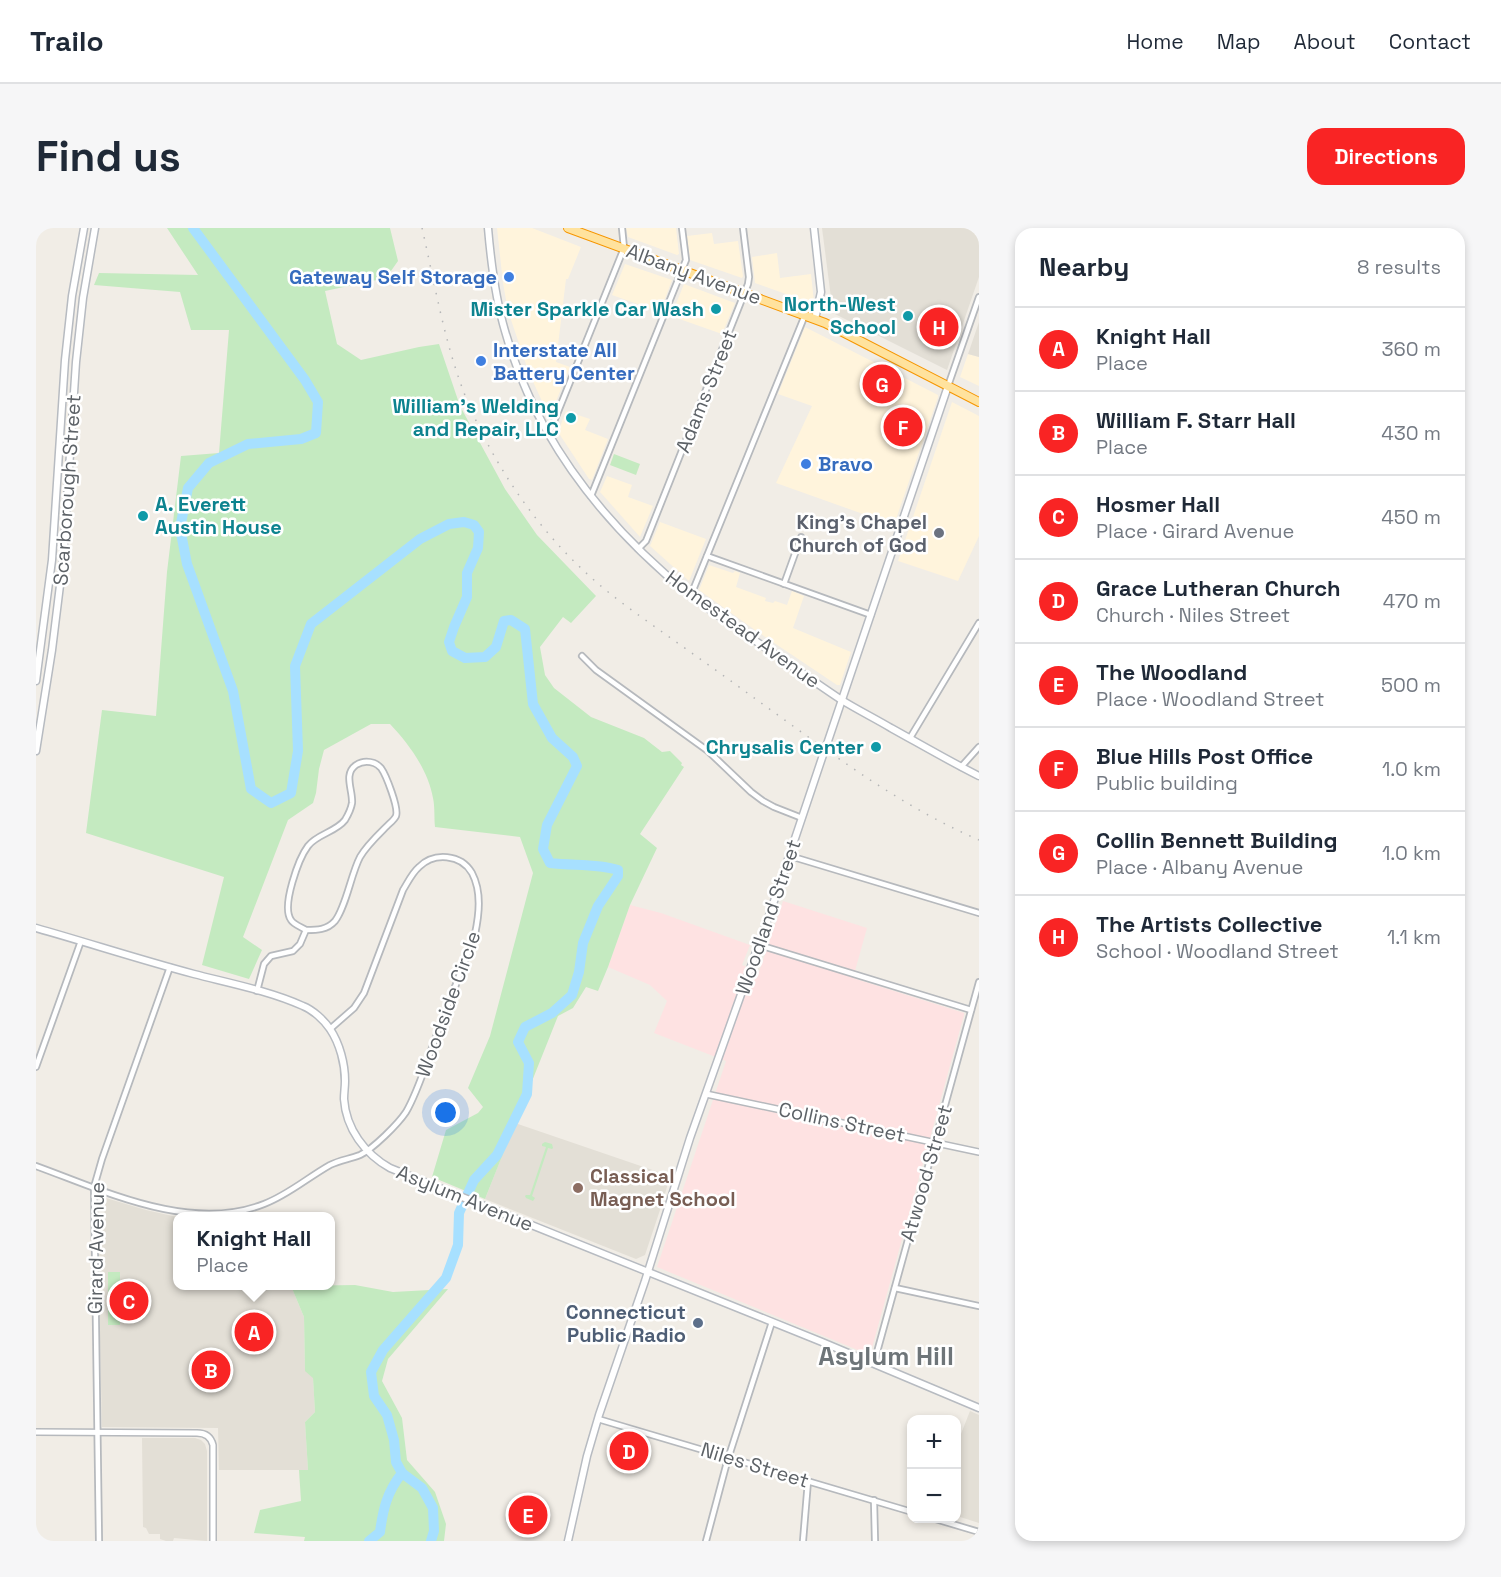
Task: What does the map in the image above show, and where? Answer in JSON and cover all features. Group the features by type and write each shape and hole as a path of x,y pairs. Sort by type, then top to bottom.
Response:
{"highway":[{"name":"Albany Avenue","path":"568,228 815,319 849,334 979,402"}],"main road":[{"name":"Scarborough Street","path":"36,681 52,560 65,360 72,296 84,228"},
{"name":"Scarborough Street","path":"36,751 63,561 76,363 83,298 95,228"},
{"name":"Homestead Avenue","path":"488,228 493,276 505,330 531,402 561,454 591,496 638,549 691,595 842,700 979,776"},
{"path":"814,228 821,292 815,319"},
{"path":"72,296 83,298"},
{"path":"65,360 76,363"},
{"name":"Woodland Street","path":"568,1541 587,1456 598,1419 706,1094 759,945 948,387"},
{"path":"59,461 70,462"},
{"path":"52,560 63,561"},
{"path":"41,649 52,650"},
{"name":"Asylum Avenue","path":"36,928 305,1006 330,1029 340,1049 345,1080 344,1099 348,1117 358,1139 377,1160 397,1172 874,1363 979,1408"}],"street":[{"path":"549,434 624,248 622,228"},
{"path":"591,496 686,260 682,228"},
{"name":"Adams Street","path":"638,549 646,541 745,292 749,278 743,228"},
{"name":"Woodland Street","path":"948,387 979,297"},
{"path":"691,595 805,315"},
{"path":"784,584 801,537"},
{"path":"707,556 871,615"},
{"path":"910,738 979,623"},
{"path":"582,656 596,670 708,751 750,792 774,807 802,818"},
{"path":"961,767 979,747"},
{"path":"371,762 382,770 397,810 396,817 361,856 336,920 318,930 306,930 291,921 289,917 288,897 294,880 309,845 342,824 348,814 352,804 349,775 352,768 359,763 371,762"},
{"name":"Woodside Circle","path":"330,1029 354,1008 364,993 403,890 419,866 429,859 440,856 458,860 465,865 472,873 479,897 475,934 414,1094 398,1122 367,1151"},
{"path":"789,856 979,913"},
{"path":"256,991 264,964 271,956 293,951 300,944 306,930"},
{"path":"36,1066 81,941"},
{"path":"759,945 971,1010"},
{"name":"Girard Avenue","path":"99,1541 94,1187 170,967"},
{"name":"Atwood Street","path":"874,1363 979,982"},
{"name":"Collins Street","path":"706,1094 979,1152"},
{"path":"236,1212 265,1204 337,1162 367,1151"},
{"path":"36,1167 126,1199 159,1208 186,1212"},
{"path":"895,1288 979,1306"},
{"path":"706,1541 728,1457 772,1322"},
{"name":"Niles Street","path":"598,1419 907,1510"},
{"path":"36,1432 198,1433 209,1437 213,1445 213,1541"},
{"path":"803,1541 808,1481"},
{"path":"874,1500 875,1541"},
{"path":"949,1523 979,1532"}],"shaded area":[{"path":"497,228 532,228 581,247 568,279 566,279 556,362 570,367 550,416 529,373 508,311"},
{"path":"626,228 676,228 679,254 628,237"},
{"path":"822,228 979,228 979,277 947,370 833,313"},
{"path":"712,233 714,244 738,241 742,278 690,260 687,236"},
{"path":"777,253 780,278 811,274 814,302 811,303 755,283 752,257"},
{"path":"625,264 672,280 660,312 612,295"},
{"path":"684,284 735,303 722,334 671,316"},
{"path":"979,322 979,357 968,354"},
{"path":"805,327 938,395 894,525 776,483 812,406 778,394"},
{"path":"968,354 979,357 979,386 960,377"},
{"path":"952,402 979,416 979,536 958,581 898,561"},
{"path":"566,411 590,419 585,430 608,439 592,480 589,479 558,432"},
{"path":"607,476 632,485 628,497 653,506 640,537 600,492"},
{"path":"660,522 706,539 689,581 650,546"},
{"path":"709,565 740,573 736,587 766,598 765,601 787,605 792,591 804,596 793,628 851,652 840,685 755,630 699,590"},
{"path":"783,901 867,928 853,978 964,1013 870,1355 657,1267 726,1061 654,1033 667,1001 650,985 608,967 630,905 661,913 750,945 742,965 759,972"},
{"name":"Classical Magnet School","path":"515,1123 670,1176 645,1255 636,1259 485,1199"},
{"path":"103,1198 106,1198 173,1216 173,1290 293,1290 304,1317 305,1370 313,1377 315,1412 305,1422 308,1470 219,1470 218,1428 102,1427 98,1206"},
{"path":"970,1411 979,1415 979,1523 961,1517 961,1434"},
{"path":"142,1438 195,1438 205,1444 207,1451 207,1541 174,1538 173,1541 166,1541 160,1539 160,1534 149,1534 143,1527"}],"green space":[{"path":"167,228 390,228 398,261 386,278 325,291 337,344 361,360 439,344 460,406 505,489 537,535 596,596 571,623 563,617 540,647 545,675 554,688 591,717 644,738 662,752 670,751 684,767 640,834 657,848 630,905 598,991 586,987 573,1008 558,1016 485,1199 432,1177 446,1130 478,1113 483,1107 468,1088 490,1036 533,873 520,837 435,827 434,801 427,777 417,758 390,724 371,724 324,750 313,803 288,820 243,937 262,950 249,979 202,965 224,877 86,833 102,710 156,716 167,572 181,456 219,453 229,330 191,330 180,292 94,285 99,273 198,275"},
{"path":"614,454 640,464 636,475 610,465"},
{"path":"545,1142 552,1144 553,1148 548,1148 532,1196 535,1198 533,1201 525,1196 530,1195 546,1147 542,1144"},
{"path":"108,1272 120,1272 120,1325 108,1325"},
{"path":"335,1285 355,1285 393,1292 448,1289 388,1359 382,1381 402,1418 407,1460 435,1492 446,1524 444,1541 304,1541 305,1537 254,1533 260,1510 301,1501 299,1470 308,1470 305,1422 315,1412 313,1378 305,1371 304,1317 293,1290 335,1290"}],"waterway":[{"path":"193,228 305,380 318,402 316,433 301,439 248,444 209,463 188,488 180,528 187,564 233,691 251,789 271,803 291,793 298,751 295,666 311,624 420,539 449,524 464,522 474,525 479,532 478,548 467,573 467,597 449,642 452,651 465,658 485,657 496,647 504,621 511,620 525,629 533,704 552,738 573,757 577,766 547,825 543,849 550,863 618,870 618,876 598,906 583,943 579,972 572,995 552,1013 525,1027 518,1042 529,1063 527,1094 497,1155 474,1180 459,1213 458,1245 446,1278 383,1350 371,1372 374,1396 387,1415 394,1440 396,1462 402,1473 422,1488 433,1508 434,1531 431,1541"},
{"path":"369,1541 380,1532 386,1501 402,1473"}],"railway":[{"path":"422,228 448,344 472,412 506,476 549,535 593,579 623,604 837,757 920,811 979,840"}],"place":[{"name":"Gateway Self Storage","path":"509,277"},
{"name":"Mister Sparkle Car Wash","path":"716,309"},
{"name":"North-West School","path":"908,316"},
{"name":"The Artists Collective","path":"939,327"},
{"name":"Interstate All Battery Center","path":"481,361"},
{"name":"Collin Bennett Building","path":"882,384"},
{"name":"William's Welding and Repair, LLC","path":"571,418"},
{"name":"Blue Hills Post Office","path":"903,427"},
{"name":"Bravo","path":"806,464"},
{"name":"A. Everett Austin House","path":"143,516"},
{"name":"King's Chapel Church of God","path":"939,533"},
{"name":"Chrysalis Center","path":"876,747"},
{"name":"Classical Magnet School","path":"578,1188"},
{"name":"Hosmer Hall","path":"129,1301"},
{"name":"Connecticut Public Radio","path":"698,1323"},
{"name":"Knight Hall","path":"254,1332"},
{"name":"William F. Starr Hall","path":"211,1370"},
{"name":"Grace Lutheran Church","path":"629,1451"},
{"name":"The Woodland","path":"528,1515"}],"district":[{"name":"Asylum Hill","path":"886,1356"}]}
